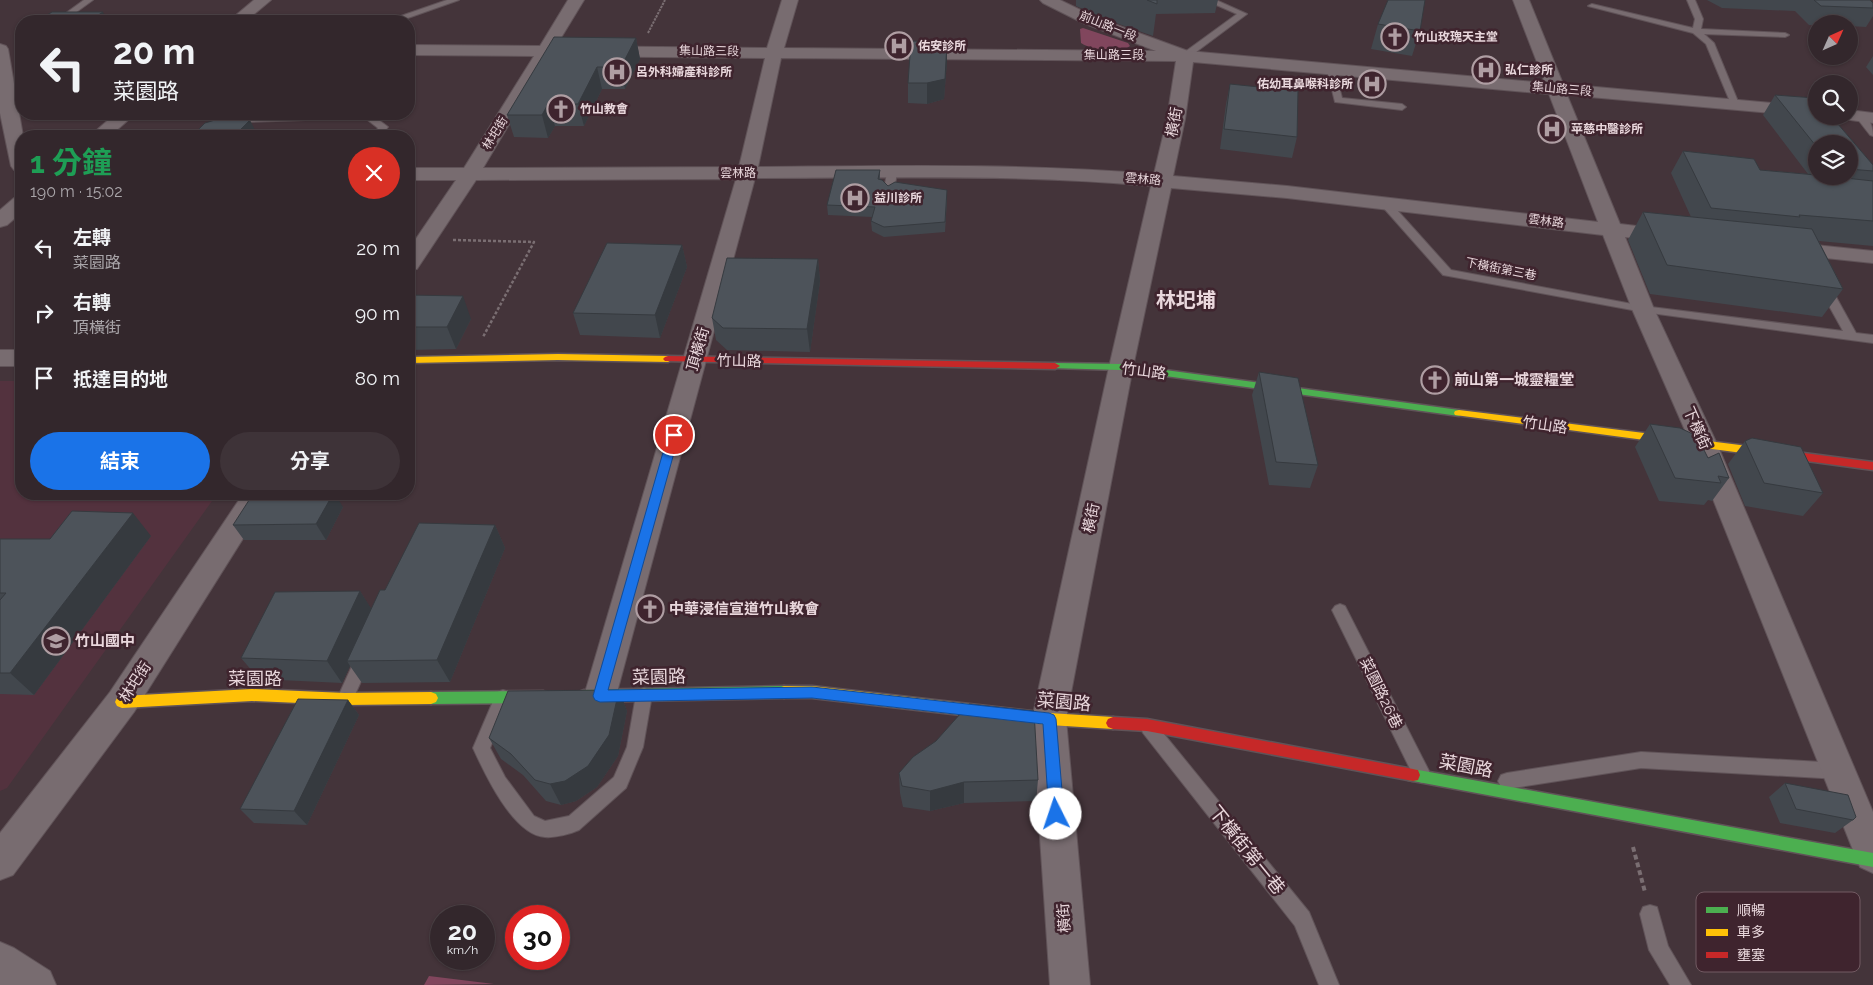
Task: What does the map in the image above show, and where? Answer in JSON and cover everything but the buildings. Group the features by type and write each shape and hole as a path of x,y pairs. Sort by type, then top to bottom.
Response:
{"street":[{"path":"245,15 262,0"},
{"name":"林圯街","path":"415,255 469,175 576,0"},
{"name":"頂橫街","path":"600,696 747,173 774,53 790,0"},
{"name":"下橫街","path":"1521,0 1642,309 1704,444 1873,855"},
{"name":"前山路一段","path":"1059,2 1089,20 1185,56"},
{"name":"前山路一段","path":"1059,2 1070,22 1073,41"},
{"name":"集山路三段","path":"415,50 639,50 774,53 1073,41 1185,56 1331,70 1808,111"},
{"path":"5,47 5,121 15,149"},
{"name":"橫街","path":"1070,985 1049,719 1176,119 1185,56"},
{"path":"106,130 119,120"},
{"name":"雲林路","path":"415,174 747,173 890,181 1095,175 1385,203 1688,238"},
{"path":"0,221 15,207"},
{"path":"1766,246 1807,254 1873,257"},
{"name":"竹山路","path":"415,360 471,358 695,360 1122,368 1590,431 1873,466"},
{"name":"林圯街","path":"0,862 122,702 253,500"},
{"name":"菜園路","path":"571,696 812,692 1049,719 1147,725 1873,860"},
{"name":"菜園路","path":"122,702 252,695 345,699 551,696"},
{"path":"0,962 36,985"}],"lane":[{"path":"68,15 89,0"},
{"path":"408,15 455,0"},
{"path":"1185,56 1243,14 1209,0"},
{"path":"1691,0 1699,19 1696,31"},
{"path":"1592,6 1696,31 1785,35"},
{"path":"1696,31 1710,43 1735,104"},
{"path":"1331,70 1338,100 1402,107"},
{"path":"1861,117 1873,133"},
{"path":"219,130 246,120"},
{"path":"374,120 383,127 381,130"},
{"name":"下橫街第三巷","path":"1385,203 1447,273 1642,309 1873,339"},
{"path":"1819,275 1851,335"},
{"name":"菜園路26巷","path":"1340,610 1422,776"},
{"path":"345,699 369,645"},
{"path":"503,697 481,748 499,783 528,822 545,829 573,824 620,782 635,747 644,695"},
{"name":"下橫街第一巷","path":"1147,725 1302,919 1330,985"},
{"path":"1477,786 1642,760 1839,771"},
{"path":"1650,914 1659,950 1681,985"}],"path":[{"path":"639,50 665,0"},
{"path":"425,240 534,242 471,358"},
{"path":"1625,813 1650,914"}],"shaded area":[{"path":"1083,28 1128,43 1130,46 1127,48 1103,49 1086,46 1081,43 1080,29"},
{"name":"竹山國中","path":"0,381 15,381 15,500 213,500 7,788 0,791"},
{"path":"429,976 494,984 424,985"}],"traffic: fast":[{"path":"1055,366 1121,367 1459,413"},
{"path":"584,696 784,692"},
{"path":"431,698 543,697"},
{"path":"1413,775 1873,860"}],"traffic: slow":[{"path":"415,360 558,357 668,359"},
{"path":"1459,413 1796,456"},
{"path":"784,692 812,692 1049,719 1113,723"},
{"path":"122,702 252,695 345,699 431,698"}],"traffic: jam":[{"path":"668,359 1055,366"},
{"path":"1796,456 1873,466"},
{"path":"1113,723 1147,725 1413,775"}],"place":[{"name":"竹山玫瑰天主堂","path":"1395,37"},
{"name":"佑安診所","path":"899,46"},
{"name":"弘仁診所","path":"1486,70"},
{"name":"呂外科婦產科診所","path":"617,72"},
{"name":"佑幼耳鼻喉科診所","path":"1372,84"},
{"name":"竹山教會","path":"561,109"},
{"name":"苹慈中醫診所","path":"1552,129"},
{"name":"益川診所","path":"855,198"},
{"name":"前山第一城靈糧堂","path":"1435,380"},
{"name":"中華浸信宣道竹山教會","path":"650,609"},
{"name":"竹山國中","path":"56,641"}],"district":[{"name":"林圯埔","path":"1186,300"}],"route":[{"path":"674,435 600,696 812,692 1049,719 1056,814"}]}
